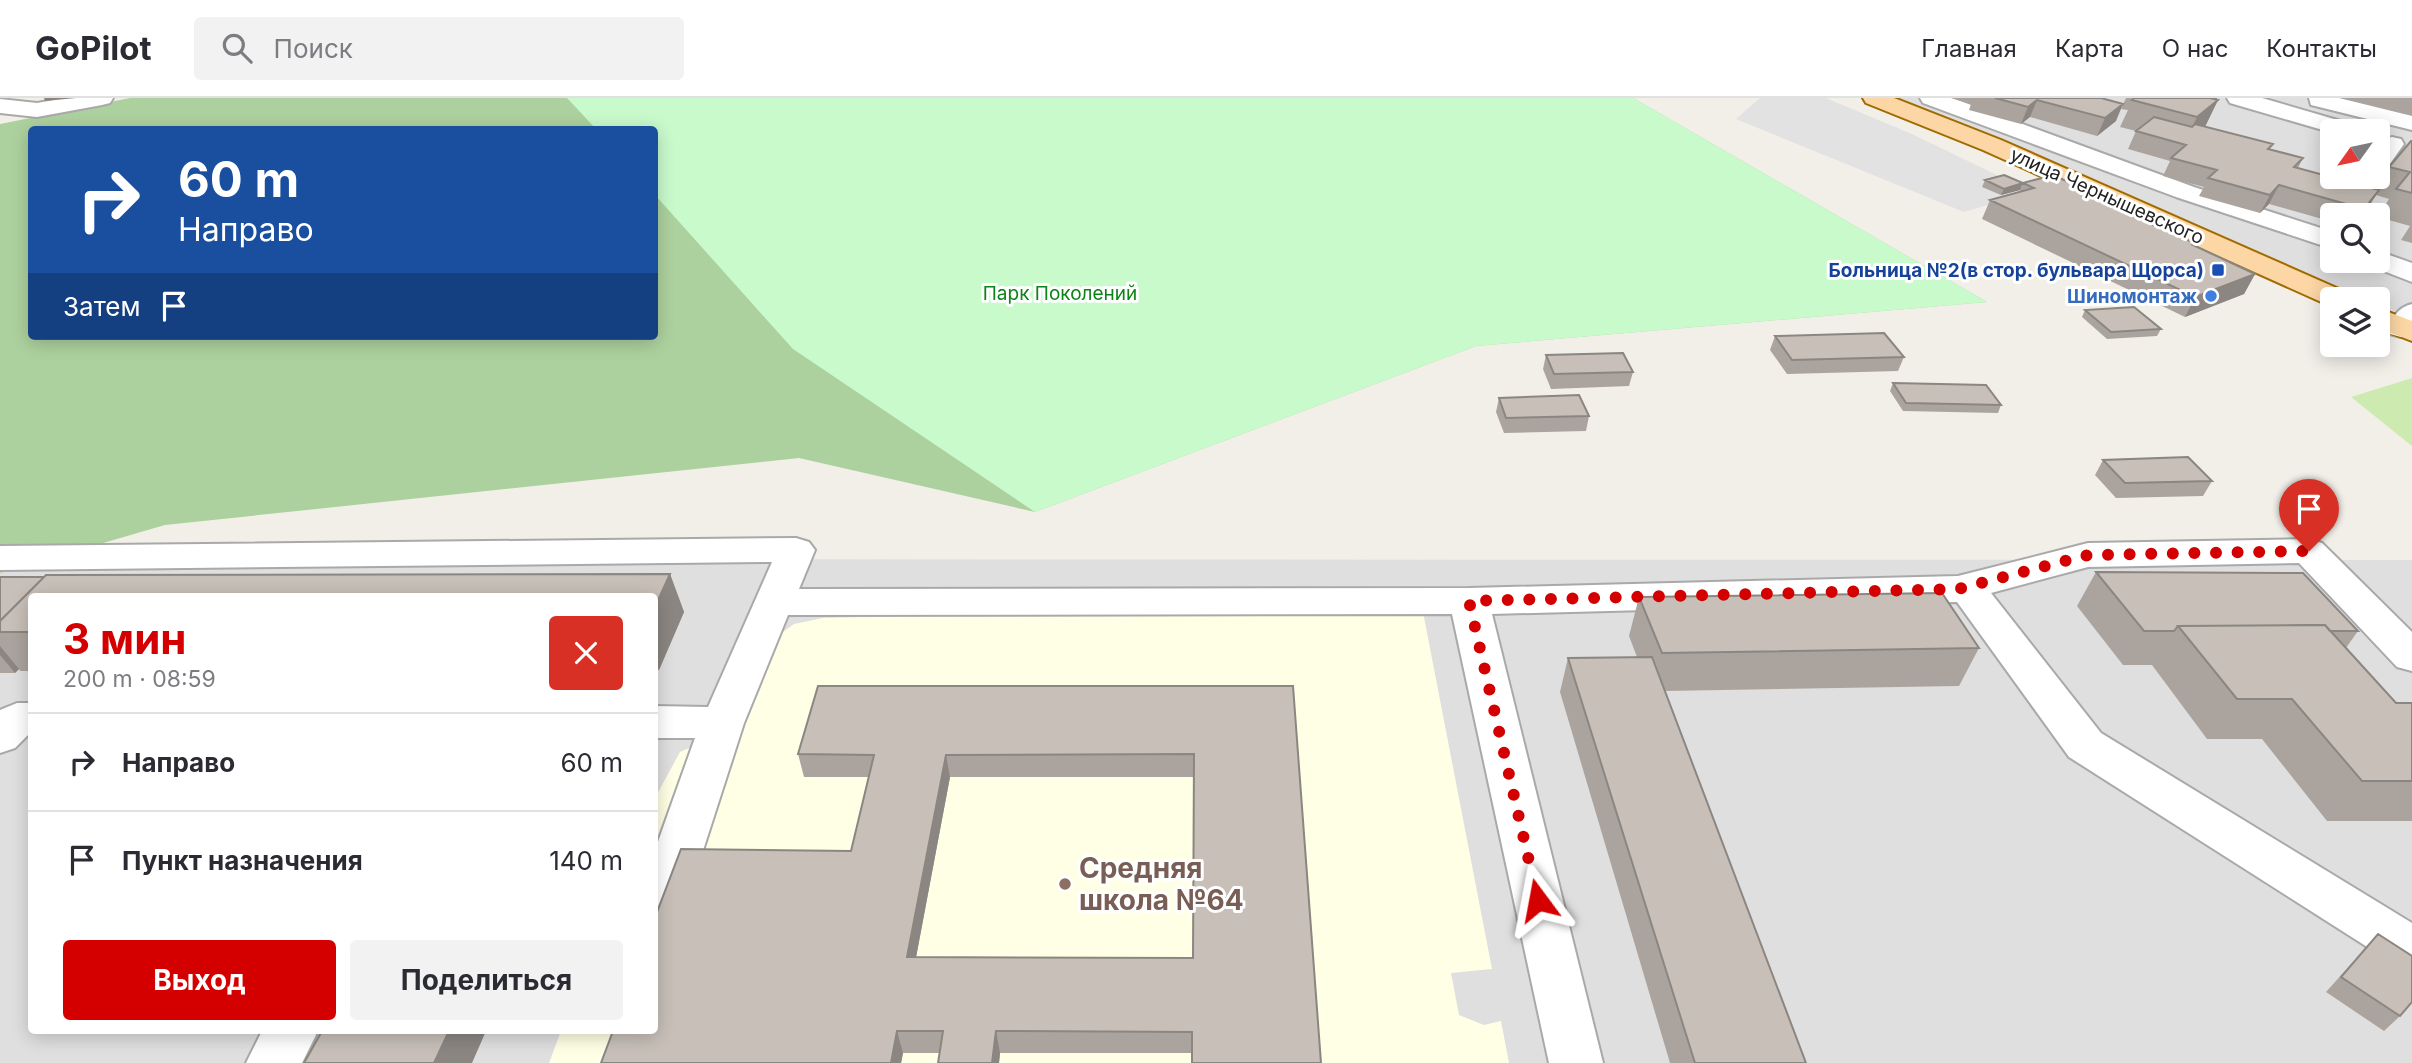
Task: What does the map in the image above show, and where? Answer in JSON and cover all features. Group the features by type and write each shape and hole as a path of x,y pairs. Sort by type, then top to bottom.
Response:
{"main road":[{"name":"улица Чернышевского","path":"1874,98 2016,155 2320,291"}],"street":[{"path":"0,107 37,110 102,98"},
{"path":"1902,109 1932,98 2185,192 2320,237"},
{"path":"2238,98 2320,122"},
{"path":"2310,98 2412,123"},
{"path":"2351,198 2358,189"},
{"path":"2390,263 2412,273"},
{"path":"0,558 796,550 722,723 658,913"},
{"path":"776,602 1469,601 1966,587 2088,555 2309,551 2412,657"},
{"path":"1966,587 2085,745 2412,949"},
{"path":"1469,601 1576,1063"},
{"path":"0,737 17,719 28,719"},
{"path":"658,722 722,723"},
{"path":"273,1063 289,1034"}],"shaded area":[{"path":"1760,98 1826,98 1914,135 2032,192 1964,212 1736,119"},
{"path":"1894,98 2412,98 2412,318 2390,309 2390,287 2339,287"},
{"path":"0,559 2412,560 2412,1063 0,1063"},
{"name":"Средняя школа №64","path":"1400,603 1423,612 1492,969 1451,973 1459,1015 1484,1025 1501,1021 1509,1063 549,1063 560,1034 658,1034 658,792 680,752 698,744 780,634 794,624 823,618"}],"green space":[{"name":"Парк Поколений","path":"130,98 1633,98 1987,302 1476,346 1035,512 799,458 165,525 0,573 0,124"},
{"name":"Парк Поколений","path":"567,98 1633,98 1987,302 1476,346 1035,512 793,349 658,198 658,126 593,126"},
{"path":"2412,378 2412,446 2351,397"}],"building":[{"path":"1995,98 2101,98 2123,104 2105,118 2037,100 2028,107"},
{"path":"2132,100 2218,100 2197,117"},
{"path":"2154,117 2192,127 2195,124 2273,144 2268,149 2303,158 2294,167 2320,174 2320,189 2379,190 2369,203 2343,203 2279,185 2270,195 2208,178 2217,170 2171,158 2186,145 2136,131"},
{"path":"2412,141 2412,193 2396,189 2410,172 2390,166"},
{"path":"2004,175 2023,183 2004,189 1985,180"},
{"path":"2053,175 2123,207 2116,209 2197,244 2193,245 2255,274 2195,297 1990,200 2034,188 2023,183"},
{"path":"2134,307 2161,329 2111,332 2085,310"},
{"path":"1884,333 1904,357 1792,360 1775,336"},
{"path":"1623,353 1633,372 1554,374 1546,355"},
{"path":"1893,383 1986,385 2001,405 1906,403"},
{"path":"1579,395 1589,416 1506,418 1499,398"},
{"path":"2188,457 2212,481 2125,483 2103,460"},
{"path":"2096,572 2303,573 2358,631 2330,631 2325,625 2178,626 2174,631 2144,631"},
{"path":"670,574 658,600 658,593 28,593 46,575"},
{"path":"0,577 44,577 0,621"},
{"path":"28,593 28,632 0,632 0,621"},
{"path":"1942,593 1979,648 1662,653 1639,597"},
{"path":"2325,625 2396,703 2412,703 2412,781 2362,781 2292,699 2237,699 2178,626"},
{"path":"1652,657 1806,1063 1695,1063 1568,658"},
{"path":"818,686 1293,686 1321,1063 1192,1063 1192,1032 996,1031 992,1063 938,1063 943,1031 897,1031 891,1063 601,1063 612,1034 658,1034 658,909 681,849 851,851 874,755 798,754","holes":["1194,754 1193,958 907,957 946,755"]},
{"path":"2378,934 2412,956 2412,1002 2400,1016 2341,977"},
{"path":"320,1034 448,1034 434,1063 304,1063"}],"place":[{"name":"Больница №2(в стор. бульвара Щорса)","path":"2218,270"},
{"name":"Шиномонтаж","path":"2211,296"},
{"name":"Средняя школа №64","path":"1065,884"}],"route":[{"path":"1538,900 1469,601 1958,589 2088,555 2309,551"}]}
